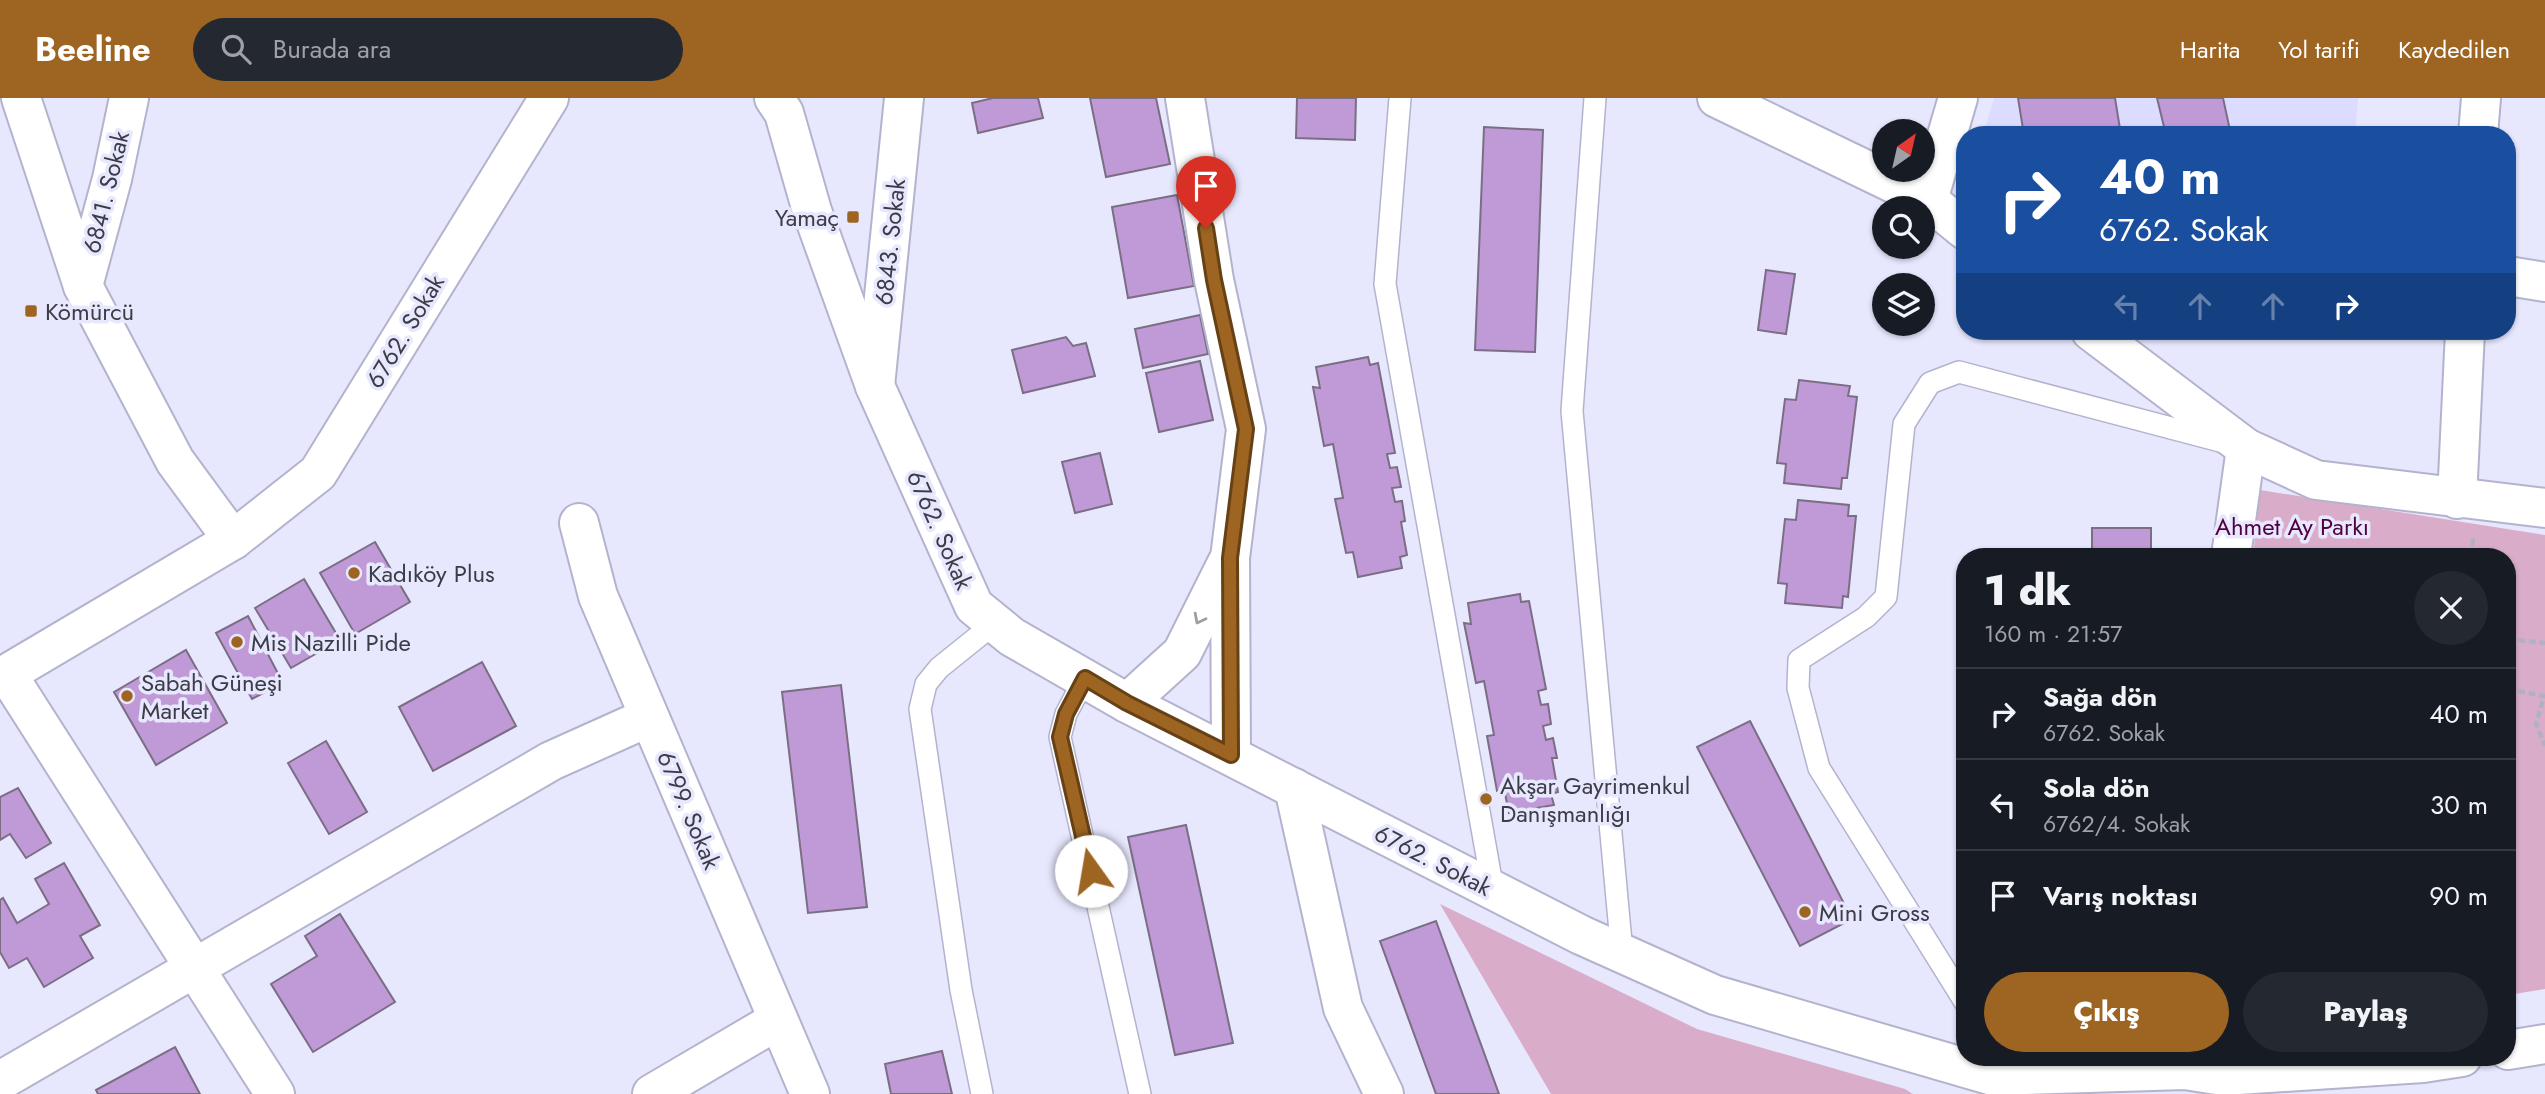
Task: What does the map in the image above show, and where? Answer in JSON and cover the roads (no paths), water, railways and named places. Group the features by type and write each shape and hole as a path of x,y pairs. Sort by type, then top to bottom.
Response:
{"street":[{"path":"21,98 83,286 175,461 233,540"},
{"name":"6841. Sokak","path":"83,286 112,179 129,98"},
{"name":"6762. Sokak","path":"4,676 233,540 318,473 550,98"},
{"name":"6762. Sokak","path":"774,98 784,113 812,211 875,386 974,606 1012,637 1127,703 1493,890 1715,995 1990,1076 2141,1066"},
{"name":"6843. Sokak","path":"875,386 904,98"},
{"path":"1185,98 1214,280 1246,429 1230,558 1231,755"},
{"path":"1717,98 1920,196"},
{"path":"1929,196 1958,98"},
{"path":"2479,126 2481,98"},
{"path":"0,103 44,169"},
{"path":"1935,206 1956,223"},
{"path":"2516,277 2545,282"},
{"path":"2456,499 2465,340"},
{"path":"2125,343 2246,448 2316,480 2545,508"},
{"path":"2232,548 2246,448"},
{"name":"6799. Sokak","path":"579,523 598,596 810,1094"},
{"path":"1127,703 1182,653 1230,558"},
{"path":"4,676 275,1094"},
{"path":"0,1081 551,761 649,717"},
{"path":"1293,788 1343,1008 1384,1094"},
{"path":"652,1094 778,1020"},
{"path":"2516,1049 2545,1044"},
{"name":"6762. Sokak","path":"2191,1066 2226,1085 2396,1066"}],"lane":[{"path":"1400,98 1385,284 1493,890"},
{"path":"1595,98 1572,411 1622,953"},
{"path":"1956,988 1819,768 1798,688 1799,660 1866,617 1886,597 1904,424 1930,383 1959,372 2246,448"},
{"path":"982,1094 961,990 920,709 926,684 939,668 995,623"},
{"path":"1085,678 1066,714 1060,737 1140,1094"}],"place":[{"name":"Yamaç","path":"853,217"},
{"name":"Kömürcü","path":"31,311"},
{"name":"Kadıköy Plus","path":"354,573"},
{"name":"Mis Nazilli Pide","path":"237,642"},
{"name":"Sabah Güneşi Market","path":"127,696"},
{"name":"Akşar Gayrimenkul Danışmanlığı","path":"1486,799"},
{"name":"Mini Gross","path":"1805,912"}],"park label":[{"name":"Ahmet Ay Parkı","path":"2292,526"}]}
